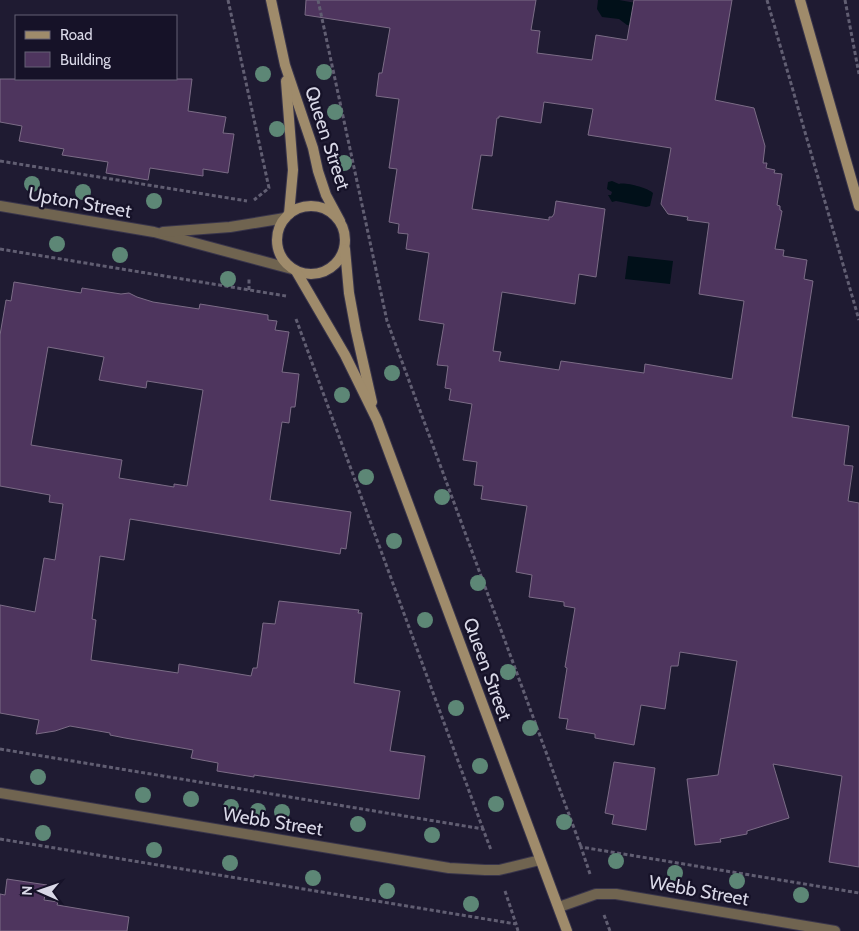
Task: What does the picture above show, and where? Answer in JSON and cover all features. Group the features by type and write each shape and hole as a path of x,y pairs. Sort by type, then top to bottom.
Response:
{"main road":[{"name":"Queen Street","path":"271,0 285,65 318,172 326,195 340,221"},
{"path":"800,0 859,206"},
{"name":"Queen Street","path":"285,65 293,170 287,216"},
{"path":"310,206 322,208 332,213 340,221 344,232 345,243 337,263 328,270 318,274 307,274 294,270 284,261 278,251 277,240 279,228 287,216 299,208 310,206"},
{"name":"Queen Street","path":"345,243 349,293 377,420"},
{"name":"Queen Street","path":"294,270 345,355 377,420 567,931"}],"street":[{"name":"Upton Street","path":"0,206 154,232 294,270"},
{"name":"Upton Street","path":"154,232 230,227 287,216"},
{"name":"Webb Street","path":"0,793 449,868 499,870 540,860"},
{"name":"Webb Street","path":"559,907 596,894 616,894 834,931"}],"path":[{"path":"0,161 252,202 269,188 228,0"},
{"path":"318,0 387,321 581,847 610,931"},
{"path":"767,0 859,320"},
{"path":"845,0 859,74"},
{"path":"0,249 288,297"},
{"path":"249,259 249,290"},
{"path":"295,315 499,870 518,931"},
{"path":"0,749 483,829"},
{"path":"0,839 516,924"},
{"path":"581,847 859,893"}],"shaded area":[{"path":"598,0 619,0 647,5 635,26 627,25 619,19 602,17 597,9"},
{"path":"612,181 650,191 653,193 650,206 612,202 608,195 611,195 612,192 607,189 608,182"},
{"path":"628,256 673,261 670,284 625,279"}],"building":[{"path":"306,0 536,0 531,30 540,31 537,53 592,60 596,35 627,40 634,0 732,0 715,100 754,108 765,146 763,163 767,163 766,168 775,170 774,173 782,174 777,205 780,206 782,211 775,249 784,250 783,256 807,260 804,279 813,281 792,417 849,426 844,465 853,466 848,501 859,503 859,867 829,862 842,776 773,764 789,818 747,831 747,834 720,839 721,842 695,845 687,779 718,775 737,661 680,652 678,666 671,666 665,709 641,705 634,745 595,738 595,734 566,729 568,719 559,718 575,608 564,606 564,602 529,597 532,575 516,572 527,506 481,499 483,486 474,485 477,462 463,460 472,404 449,400 451,389 445,388 448,366 437,365 444,324 419,320 429,253 406,249 408,234 398,233 399,224 389,222 397,169 389,168 399,99 376,96 379,73 382,73 390,28 305,15","holes":["544,102 593,109 588,135 671,148 661,204 668,214 688,217 687,220 709,223 699,294 744,301 732,379 645,364 644,373 561,361 559,370 499,361 501,352 493,351 502,292 575,304 579,274 596,277 605,209 556,201 554,214 552,217 549,217 549,220 472,209 481,155 492,156 497,118 499,116 541,123"]},
{"path":"0,79 192,79 188,111 226,117 223,133 234,134 228,173 203,169 203,176 150,168 148,180 106,173 108,162 62,155 64,149 19,141 22,126 0,122"},
{"path":"14,282 81,293 82,288 121,294 129,293 153,302 199,309 200,304 268,315 268,320 277,321 275,330 289,332 282,372 299,374 295,407 291,407 289,423 282,422 270,500 351,512 346,549 341,548 340,554 130,519 124,560 100,556 92,619 96,620 91,660 178,673 179,664 251,676 253,668 257,668 263,623 275,624 279,601 359,610 358,613 362,613 354,683 400,691 390,751 425,756 419,799 217,771 218,763 191,758 193,750 70,726 36,734 39,720 0,713 0,605 35,612 44,558 55,560 63,504 49,502 50,495 0,486 0,335 6,300 11,301","holes":["48,347 104,357 99,380 146,388 147,381 203,390 187,486 174,484 174,487 119,478 122,460 31,445"]},
{"path":"614,762 655,768 646,830 612,824 614,815 605,813"},
{"path":"7,879 47,885 44,900 58,902 57,905 129,917 127,931 0,931 0,894 5,895"}]}
